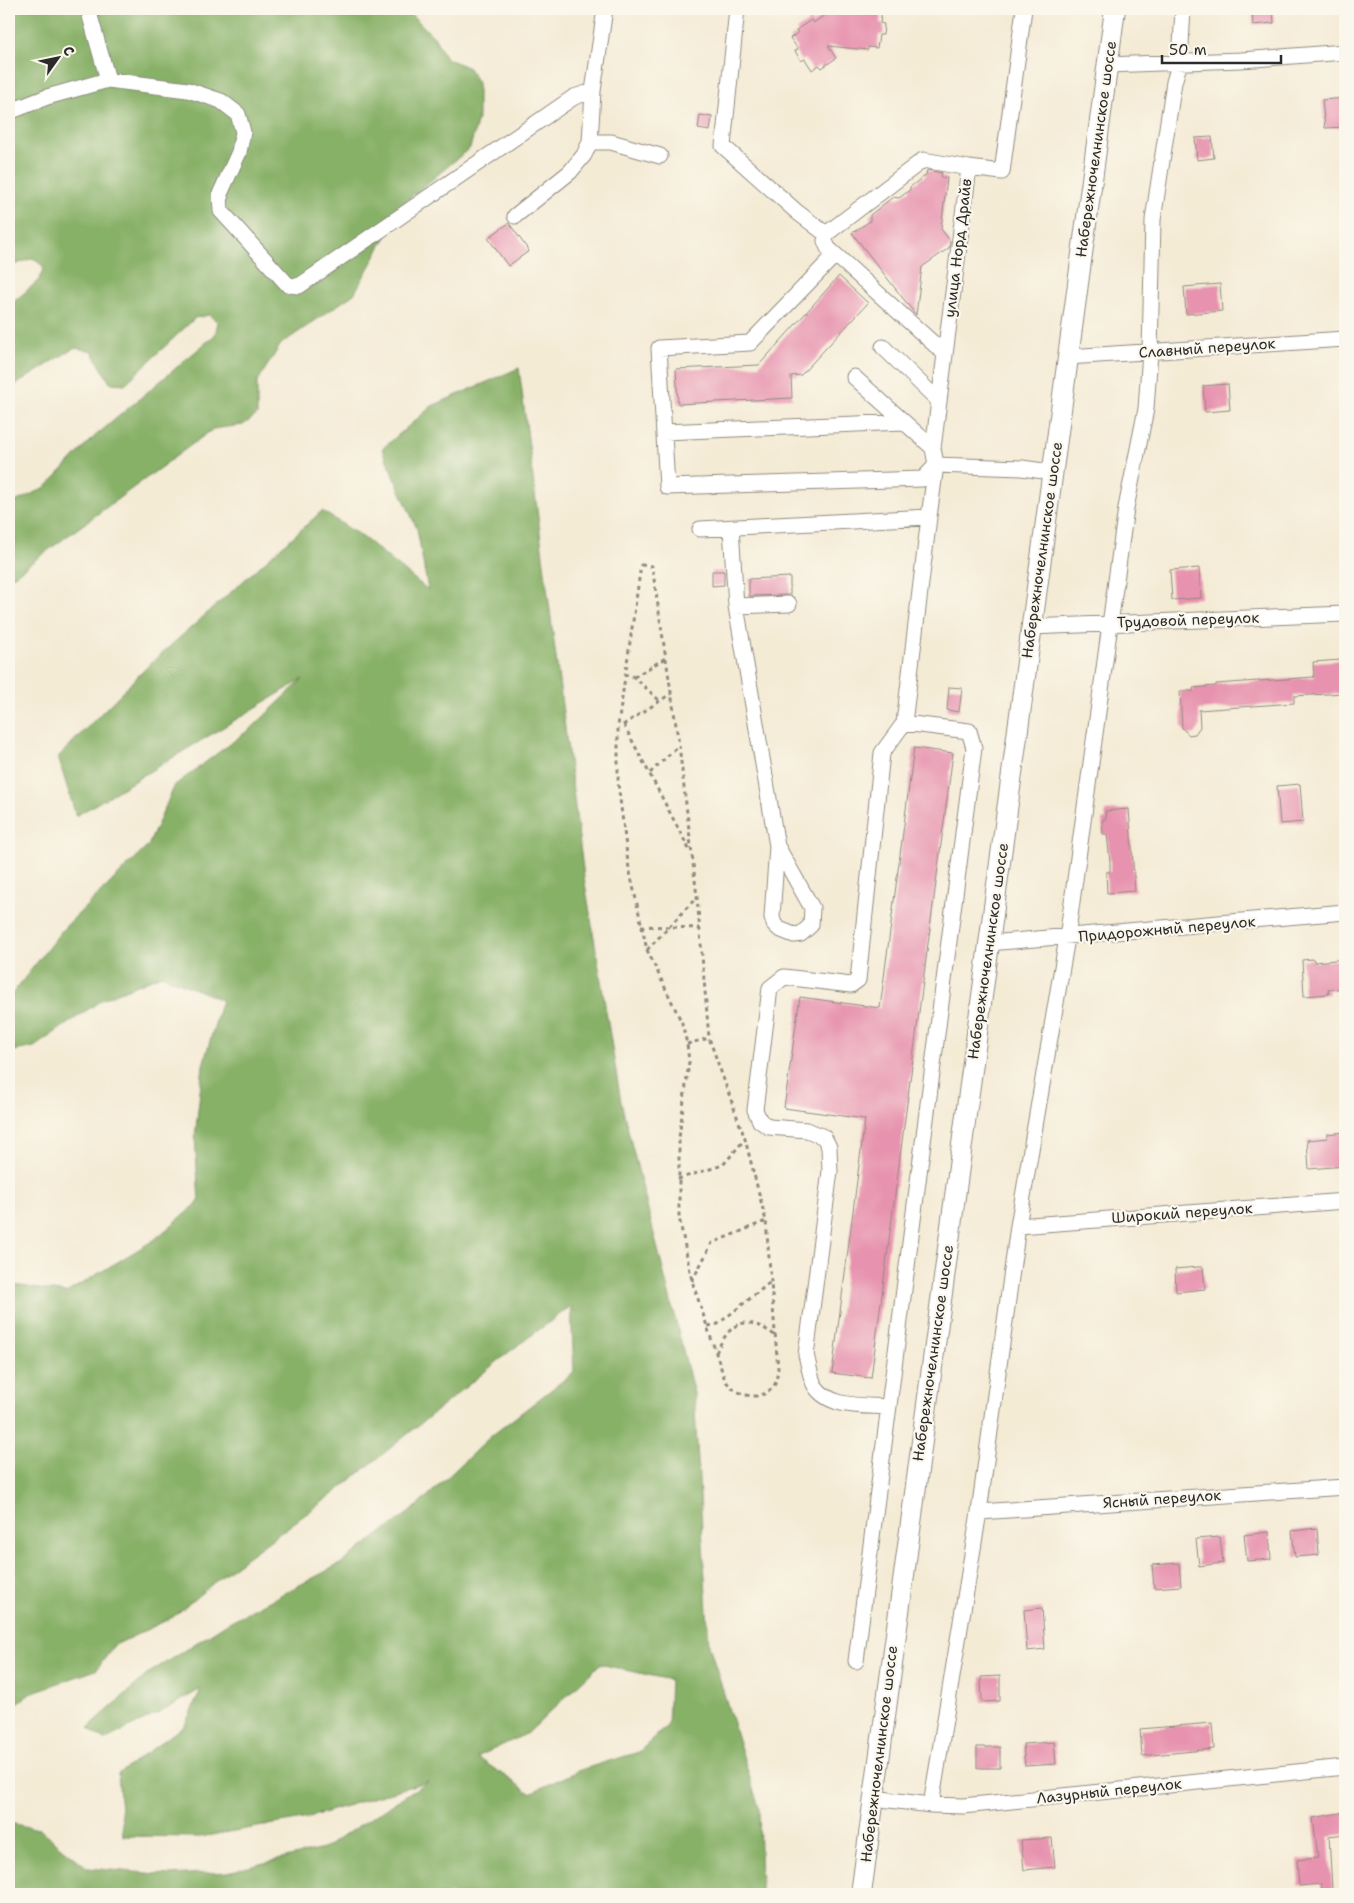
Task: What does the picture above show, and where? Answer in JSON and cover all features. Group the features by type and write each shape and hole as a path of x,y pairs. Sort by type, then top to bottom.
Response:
{"main road":[{"name":"Набережночелнинское шоссе","path":"861,1894 1115,9"}],"street":[{"path":"88,9 108,80"},
{"path":"515,216 570,172 584,155 590,142 593,91 605,9"},
{"path":"737,9 723,146 797,212 826,234"},
{"name":"улица Норд Драйв","path":"904,722 936,465 933,448 969,168 1002,172 1024,9"},
{"path":"931,1805 979,1512 1018,1226 1067,938 1126,508 1146,409 1150,352 1153,220 1174,82 1180,62 1183,9"},
{"path":"1108,65 1345,52"},
{"path":"9,112 47,97 108,80 188,90 221,101 238,114 243,132 239,152 220,194 221,210 288,284 299,286 574,98 593,91"},
{"path":"590,142 611,142 660,156"},
{"path":"945,354 835,255 828,248 825,241 826,234 923,160 969,168"},
{"path":"835,255 750,343 659,348 667,487 923,479 936,465 1022,468 1052,472"},
{"name":"Славный переулок","path":"1068,357 1345,339"},
{"path":"883,347 939,400"},
{"path":"854,376 933,448"},
{"path":"664,432 904,422"},
{"path":"700,529 929,517"},
{"path":"731,528 736,606 777,846 772,917 779,929 794,935 801,934 811,925 812,908 777,846"},
{"path":"736,606 789,604"},
{"name":"Трудовой переулок","path":"1031,627 1345,614"},
{"path":"856,1661 889,1407 974,748 969,731 904,722 882,753 858,980 851,985 784,977 770,988 755,1110 760,1121 769,1127 807,1130 824,1137 829,1147 830,1171 806,1355 814,1384 823,1396 838,1403 889,1407"},
{"name":"Придорожный переулок","path":"989,943 1067,938 1345,912"},
{"name":"Широкий переулок","path":"1018,1226 1345,1201"},
{"name":"Ясный переулок","path":"979,1512 1345,1487"},
{"name":"Лазурный переулок","path":"873,1798 931,1805 963,1806 1345,1767"}],"path":[{"path":"641,565 652,566 679,745 709,1038 745,1139 766,1221 778,1369 775,1384 765,1393 753,1397 730,1388 725,1380 692,1281 678,1217 679,1138 689,1062 682,1023 647,950 628,863 618,784 618,726 624,674 641,565"},
{"path":"634,677 667,657"},
{"path":"624,674 634,677 660,701"},
{"path":"618,726 624,725 672,693"},
{"path":"624,725 691,853"},
{"path":"650,773 679,745"},
{"path":"647,950 696,897"},
{"path":"641,926 699,928"},
{"path":"687,1044 709,1038"},
{"path":"678,1179 723,1165 745,1139"},
{"path":"692,1281 712,1243 766,1221"},
{"path":"708,1326 718,1324 772,1281"},
{"path":"716,1353 728,1332 745,1322 753,1322 762,1326 776,1336"}],"green space":[{"path":"9,9 406,9 434,37 446,58 469,68 478,83 478,119 470,148 405,202 354,294 281,344 257,382 257,415 243,425 213,429 9,579 9,505 46,487 93,438 215,335 218,322 209,315 195,318 125,384 110,383 92,351 74,348 9,389 9,306 39,280 44,267 33,258 9,267"},
{"path":"519,368 584,877 621,1102 694,1394 709,1645 759,1808 761,1894 9,1894 9,1823 39,1829 88,1868 169,1875 228,1872 323,1849 428,1781 303,1819 200,1837 123,1836 118,1774 185,1725 201,1689 161,1712 104,1740 88,1728 149,1673 229,1622 340,1564 415,1508 490,1437 574,1372 571,1306 509,1352 336,1492 224,1574 173,1617 115,1645 96,1670 33,1692 9,1709 9,1284 66,1293 154,1240 199,1202 195,1137 203,1065 222,1000 161,975 103,999 34,1047 9,1052 9,998 63,929 148,846 175,785 254,726 303,679 76,816 58,757 150,664 322,511 364,538 428,590 417,529 382,449 432,406","holes":["600,1664 670,1680 668,1725 639,1752 580,1770 530,1793 477,1757 528,1733"]}],"building":[{"path":"829,9 882,10 880,23 884,24 883,35 879,35 877,48 868,47 868,50 828,46 836,58 822,68 819,65 812,70 805,59 801,61 795,51 798,49 790,38 798,33 796,30 811,20 813,23 828,13"},
{"path":"1252,9 1273,9 1274,23 1253,25"},
{"path":"1345,98 1345,127 1325,128 1322,100"},
{"path":"700,115 712,117 710,131 698,129"},
{"path":"1212,137 1214,158 1197,160 1195,138"},
{"path":"927,170 942,173 941,177 947,178 941,229 950,241 949,248 922,267 916,315 852,233 870,221 870,215 893,197 899,198 910,190 910,187 926,175"},
{"path":"509,223 529,251 508,266 488,238"},
{"path":"839,276 868,303 801,375 791,376 792,398 678,404 676,369 759,365"},
{"path":"1220,284 1222,311 1186,314 1184,287"},
{"path":"1228,384 1230,410 1205,412 1203,386"},
{"path":"1199,568 1201,598 1172,600 1170,570"},
{"path":"712,571 724,571 724,585 712,586"},
{"path":"790,577 790,595 749,596 749,579"},
{"path":"1341,660 1344,693 1294,696 1294,703 1199,710 1200,727 1195,734 1189,735 1182,728 1180,691 1194,691 1193,688 1216,686 1216,684 1314,677 1313,662"},
{"path":"949,687 962,688 959,712 947,710"},
{"path":"914,748 953,753 871,1378 832,1373 865,1119 784,1108 800,997 880,1008"},
{"path":"1300,784 1303,822 1280,824 1277,786"},
{"path":"1129,809 1135,891 1107,893 1106,872 1110,872 1110,862 1107,834 1103,834 1102,820 1106,819 1105,811"},
{"path":"1312,959 1315,962 1345,959 1345,988 1328,990 1329,994 1304,996 1302,960"},
{"path":"1345,1132 1345,1166 1309,1169 1307,1140 1328,1138 1327,1134"},
{"path":"1203,1267 1205,1289 1176,1292 1175,1269"},
{"path":"1317,1528 1319,1555 1295,1557 1292,1531"},
{"path":"1269,1532 1271,1559 1247,1561 1244,1535"},
{"path":"1220,1537 1223,1563 1199,1566 1196,1539"},
{"path":"1179,1563 1181,1586 1154,1588 1152,1565"},
{"path":"1042,1608 1045,1649 1027,1651 1024,1610"},
{"path":"1000,1676 1000,1701 982,1702 981,1677"},
{"path":"1212,1723 1214,1749 1142,1756 1140,1729"},
{"path":"1054,1742 1056,1764 1025,1766 1023,1744"},
{"path":"977,1747 1000,1747 1000,1768 977,1768"},
{"path":"1345,1812 1345,1834 1329,1836 1332,1890 1322,1891 1321,1884 1299,1886 1297,1860 1318,1858 1313,1818"},
{"path":"1052,1838 1055,1867 1024,1870 1021,1840"}]}
